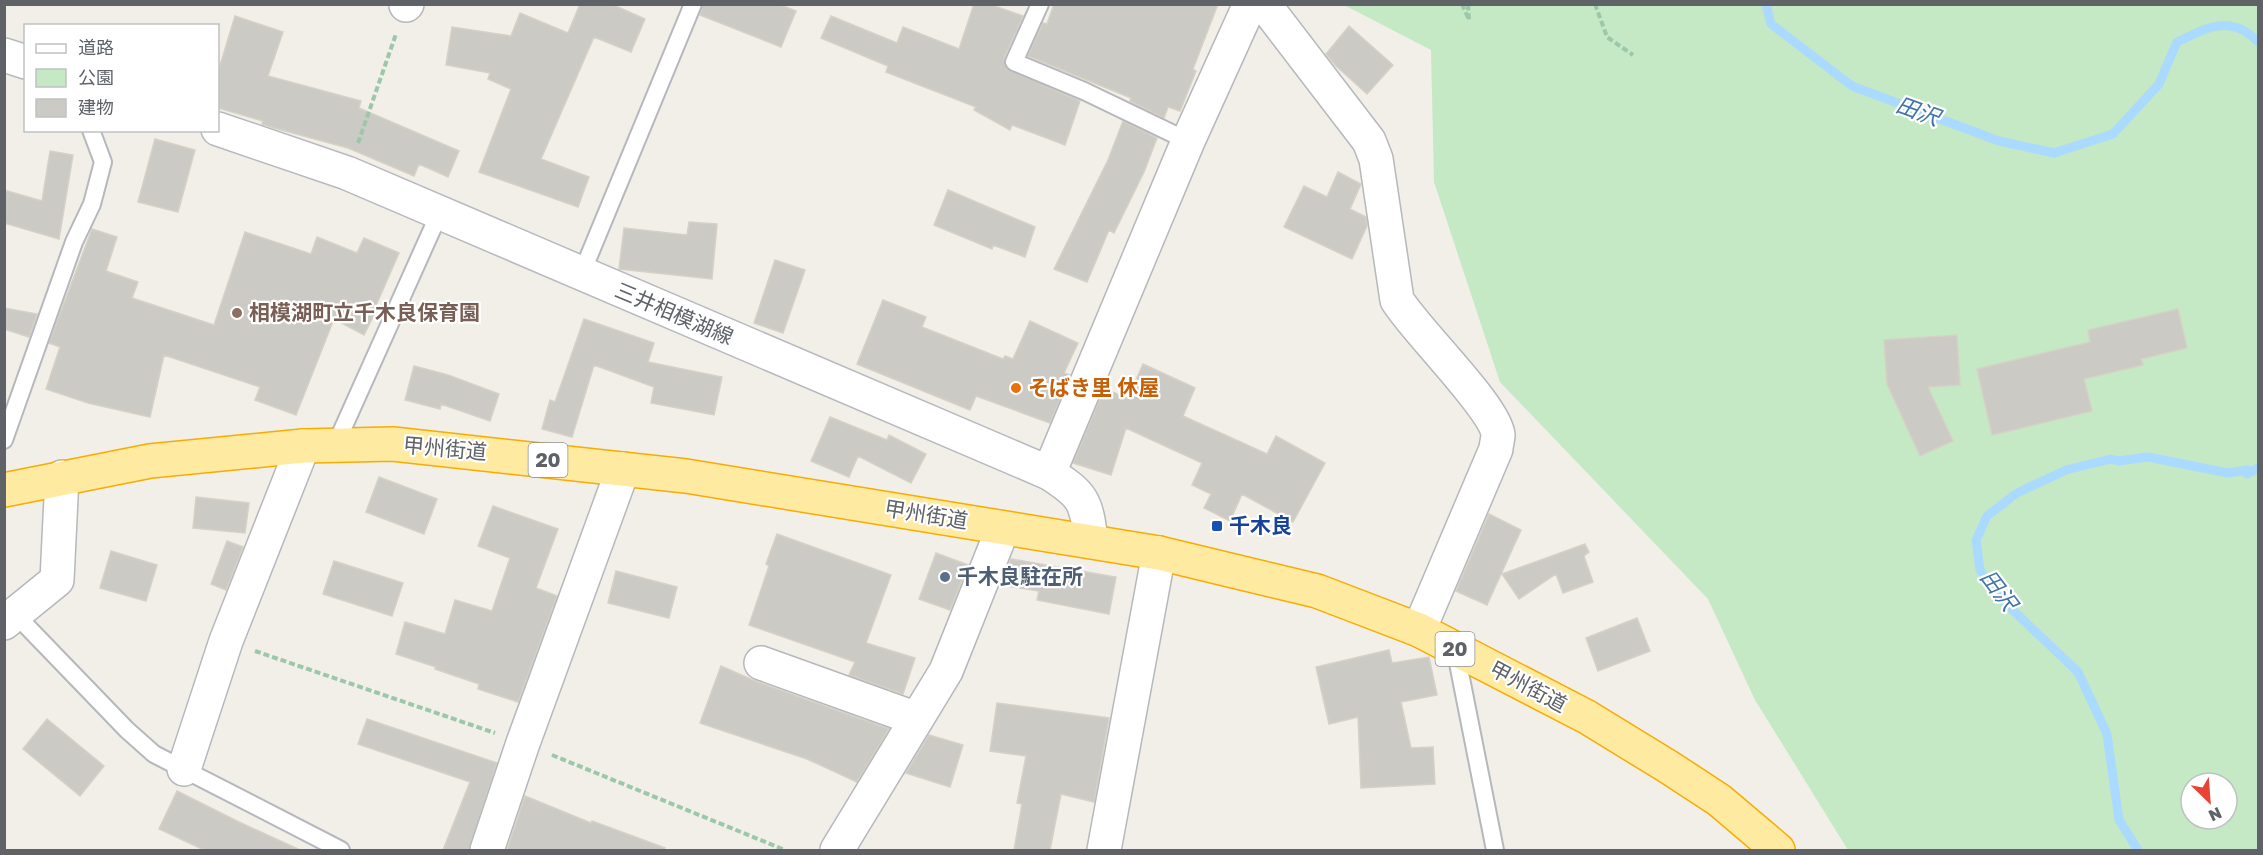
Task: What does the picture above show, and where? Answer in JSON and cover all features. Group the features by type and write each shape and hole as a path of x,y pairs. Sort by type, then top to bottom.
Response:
{"highway":[{"name":"甲州街道","path":"4,490 150,461 303,446 393,444 686,476 1003,528 1091,540 1159,553 1317,591 1419,630 1587,717 1667,766 1719,800 1778,850"}],"street":[{"path":"1049,473 1188,141 1250,4"},
{"path":"1264,4 1369,141 1376,159 1397,300 1406,316 1492,418 1498,434 1496,449 1419,630"},
{"path":"4,55 24,61"},
{"name":"三井相模湖線","path":"219,129 347,173 580,275 1049,473 1074,489 1087,509 1091,540"},
{"path":"184,769 226,641 303,446"},
{"path":"487,850 526,732 623,469"},
{"path":"10,619 57,580 62,477"},
{"path":"837,850 946,671 1003,528"},
{"path":"1104,850 1159,553"},
{"path":"761,663 917,719"}],"lane":[{"path":"580,275 693,4"},
{"path":"1040,4 1014,62 1084,91 1188,141"},
{"path":"4,440 74,242 92,204 104,162 92,132"},
{"path":"335,446 439,214"},
{"path":"10,619 154,754 341,850"},
{"path":"1455,648 1495,850"}],"path":[{"path":"1462,4 1469,20 1468,4"},
{"path":"1595,4 1608,37 1633,55"},
{"path":"347,173 406,5"}],"green space":[{"path":"1344,5 2258,5 2258,850 1848,850 1755,700 1708,599 1500,382 1434,182 1431,50"}],"building":[{"path":"580,4 611,4 645,19 631,52 594,37 541,159 589,177 578,207 479,172 511,89 488,79 490,73 446,65 452,27 511,36 520,13 568,33"},
{"path":"703,4 778,4 796,11 781,47 700,15"},
{"path":"974,4 989,4 1023,16 1004,58 1006,69 1080,101 1065,145 1012,125 1010,130 974,110 976,107 886,72 888,66 821,38 831,16 897,43 903,27 959,49"},
{"path":"1054,4 1218,4 1193,69 1196,71 1180,111 1168,107 1164,118 1130,101 1131,98 1028,56 1043,23 1047,24"},
{"path":"235,16 283,32 268,76 361,101 359,108 459,151 448,177 419,164 414,176 348,148 262,124 263,121 219,108 219,69"},
{"path":"1349,26 1393,65 1367,94 1326,54"},
{"path":"1123,121 1157,138 1144,172 1114,233 1109,230 1087,282 1054,269 1108,160"},
{"path":"155,139 195,150 178,212 138,202"},
{"path":"50,151 73,155 59,239 4,223 4,190 42,201"},
{"path":"1338,172 1361,184 1350,209 1366,217 1367,226 1352,259 1284,227 1304,186 1327,197"},
{"path":"948,190 1035,227 1025,257 993,245 992,249 934,225"},
{"path":"689,222 717,224 712,279 619,269 624,228 687,235"},
{"path":"92,229 117,237 106,271 138,282 132,298 214,325 245,232 311,254 317,237 357,253 364,238 399,253 364,335 334,319 296,415 255,400 260,387 164,355 150,417 88,403 46,389 60,347 49,343"},
{"path":"775,260 805,270 783,333 754,323"},
{"path":"883,300 926,317 922,327 1003,359 1005,356 1013,359 1030,321 1078,343 1064,373 1070,375 1050,423 976,396 970,410 857,364"},
{"path":"4,308 37,314 29,337 4,329"},
{"path":"2178,309 2187,348 2141,359 2143,365 2084,379 2092,411 1992,435 1977,369 2090,342 2088,330"},
{"path":"584,319 654,343 648,362 722,377 714,415 651,403 654,387 594,365 572,437 542,429 550,400 555,402"},
{"path":"1957,335 1960,385 1928,387 1953,441 1920,456 1887,384 1884,340"},
{"path":"1143,364 1195,388 1183,416 1267,454 1276,436 1325,463 1293,522 1242,494 1230,521 1204,508 1211,494 1192,485 1202,463 1126,428 1111,475 1073,463 1104,389 1128,398"},
{"path":"414,366 448,375 499,394 490,421 441,404 440,409 405,400"},
{"path":"830,417 887,440 889,435 926,454 911,483 858,456 849,477 811,461"},
{"path":"379,477 437,499 424,534 366,512"},
{"path":"196,497 249,503 245,533 193,528"},
{"path":"493,506 558,529 536,588 557,596 518,702 478,689 479,684 435,669 436,667 396,654 405,622 445,634 455,600 492,611 510,558 478,546"},
{"path":"1489,514 1521,530 1487,605 1456,591"},
{"path":"777,534 891,575 866,643 915,658 903,694 849,675 855,662 749,625"},
{"path":"227,541 243,547 226,590 211,584"},
{"path":"1585,544 1589,552 1584,556 1593,582 1563,593 1556,574 1519,599 1502,574"},
{"path":"111,551 157,565 146,601 100,588"},
{"path":"936,553 968,565 950,610 919,599"},
{"path":"1011,559 1116,577 1109,614 1037,600 1039,591 1000,585"},
{"path":"334,561 403,583 392,616 323,594"},
{"path":"616,571 677,587 669,618 608,603"},
{"path":"1637,618 1650,651 1598,671 1586,638"},
{"path":"1389,650 1392,663 1429,657 1437,695 1401,702 1411,748 1433,747 1435,784 1361,788 1358,717 1329,724 1316,667"},
{"path":"721,666 755,681 889,729 857,782 807,759 700,723"},
{"path":"997,703 1109,718 1094,802 1061,794 1050,850 1014,850 1022,804 1017,803 1026,756 990,751"},
{"path":"47,719 104,766 80,796 23,749"},
{"path":"367,719 497,763 469,850 443,850 470,782 358,744"},
{"path":"929,735 963,745 950,787 906,773"},
{"path":"177,791 300,850 204,850 159,829"},
{"path":"525,796 591,823 592,821 665,848 664,850 507,850"}],"waterway":[{"name":"田沢","path":"1766,4 1771,24 1852,86 1999,141 2054,153 2113,134 2159,84 2177,42 2219,26 2238,28 2258,42"},
{"name":"田沢","path":"2138,850 2119,820 2107,734 2078,672 2000,598 1980,570 1976,540 1987,516 2017,493 2066,470 2111,459 2118,461 2148,457 2228,473 2248,470 2247,474 2258,468"}],"place":[{"name":"相模湖町立千木良保育園","path":"237,313"},
{"name":"そばき里 休屋","path":"1016,388"},
{"name":"千木良","path":"1217,526"},
{"name":"千木良駐在所","path":"945,577"}]}
